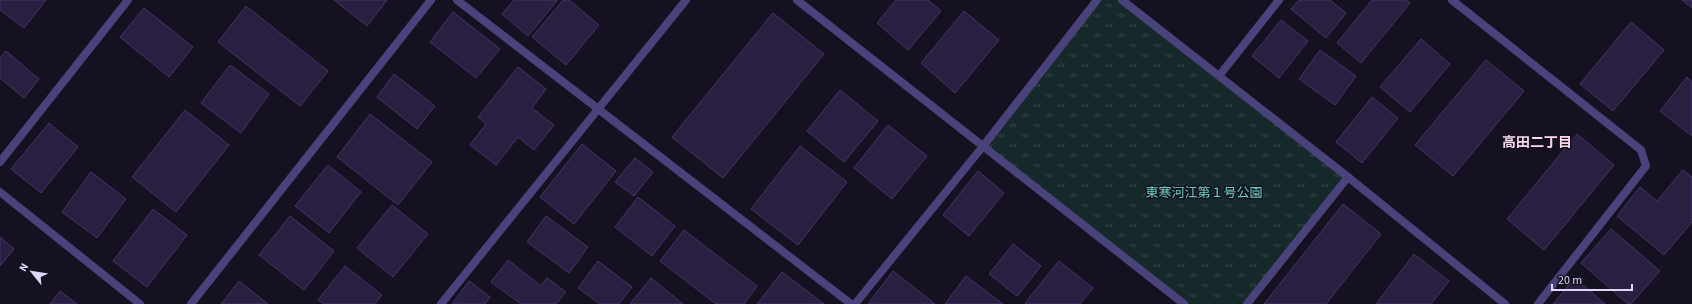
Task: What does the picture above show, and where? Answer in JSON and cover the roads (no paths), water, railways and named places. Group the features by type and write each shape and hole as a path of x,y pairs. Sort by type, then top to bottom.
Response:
{"street":[{"path":"0,162 128,0"},
{"path":"191,304 431,0"},
{"path":"457,0 851,304"},
{"path":"441,304 686,0"},
{"path":"797,0 984,145 1184,304"},
{"path":"855,304 984,145 1097,0"},
{"path":"1122,0 1348,177 1505,304"},
{"path":"1219,76 1279,0"},
{"path":"1452,0 1641,150 1646,166 1538,304"},
{"path":"1247,304 1348,177"},
{"path":"0,192 140,304"}],"district":[{"name":"高田二丁目","path":"1537,142"}],"park label":[{"name":"東寒河江第１号公園","path":"1204,192"}]}
